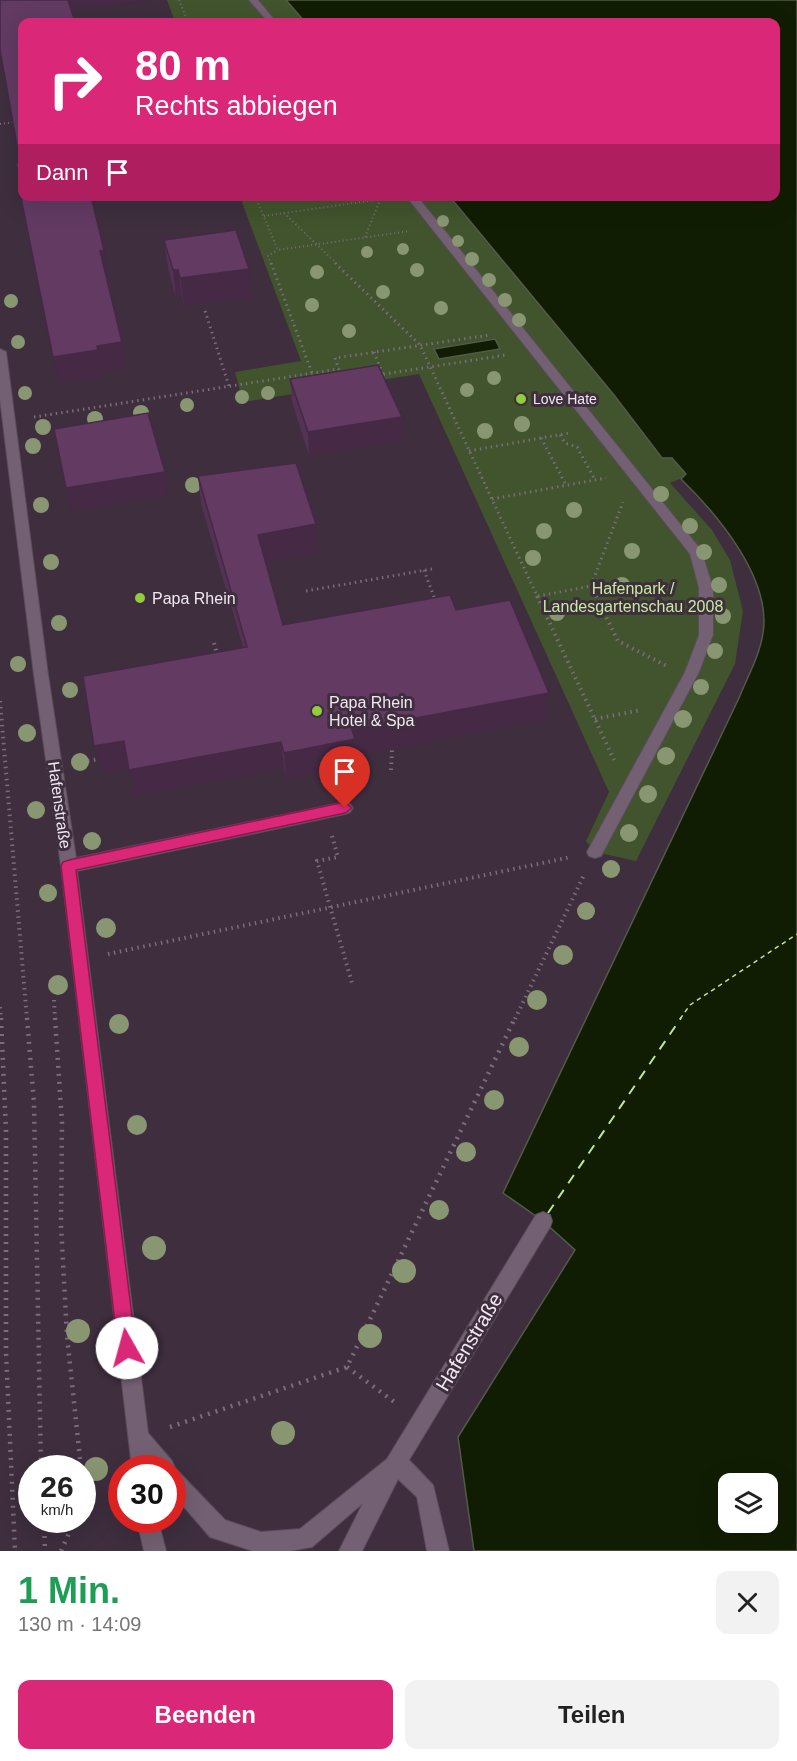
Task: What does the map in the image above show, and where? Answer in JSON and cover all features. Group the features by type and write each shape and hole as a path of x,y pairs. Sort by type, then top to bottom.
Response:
{"street":[{"path":"253,0 269,18"},
{"path":"415,201 696,553 706,588 706,635 689,677 595,852"},
{"name":"Hafenstraße","path":"0,352 7,422 69,866 140,1455"},
{"path":"69,866 345,808"},
{"name":"Hafenstraße","path":"350,1551 396,1462 543,1221"},
{"path":"138,1437 154,1455"},
{"path":"396,1462 426,1492 438,1551"},
{"name":"Hafenstraße","path":"186,1493 218,1529 261,1543 304,1539 396,1462"},
{"path":"151,1533 155,1551"}],"path":[{"path":"179,0 186,18"},
{"path":"0,124 18,122"},
{"path":"257,201 278,250"},
{"path":"264,216 373,201"},
{"path":"365,237 367,225 380,207 380,201"},
{"path":"284,213 420,345 629,792"},
{"path":"312,373 268,256 278,250 435,227"},
{"path":"205,311 229,386"},
{"path":"344,381 335,358 518,331"},
{"path":"374,376 534,351"},
{"path":"374,352 383,375"},
{"path":"7,422 339,369"},
{"path":"469,451 597,428"},
{"path":"560,435 565,443 577,447 595,480"},
{"path":"542,438 566,486"},
{"path":"492,499 633,474 591,586 618,641 689,677"},
{"path":"306,591 432,569"},
{"path":"424,570 434,597"},
{"path":"538,596 591,586"},
{"path":"214,643 219,661"},
{"path":"0,701 34,1103 41,1455"},
{"path":"595,719 674,703"},
{"path":"391,770 392,749"},
{"path":"80,763 99,759"},
{"path":"326,812 338,857 316,861 352,983"},
{"path":"79,960 595,852"},
{"path":"138,1437 347,1367 595,852"},
{"path":"54,1004 62,1123 61,1225 65,1303 80,1455"},
{"path":"0,1007 6,1131 6,1352 15,1551"},
{"path":"347,1367 421,1421"},
{"path":"44,1533 45,1551"},
{"path":"61,1551 69,1533"}],"green space":[{"path":"167,0 286,0 302,18 174,18"},
{"name":"Hafenpark / Landesgartenschau 2008","path":"241,201 453,201 614,395 662,458 672,458 686,474 670,483 712,530 730,560 743,611 735,664 636,861 595,852 586,841 609,792 419,374 243,402 235,372 301,361"}],"shaded area":[{"path":"286,0 797,0 797,1551 474,1551 458,1437 575,1250 543,1221 503,1193 739,698 759,650 763,633 764,612 759,591 751,570 739,549 710,510 681,479 686,474 672,458 662,458 614,395 453,201 780,201 780,18 302,18"},
{"path":"495,339 500,349 439,359 434,349"}],"building":[{"path":"0,0 68,0 74,18 18,18 18,151 0,50"},
{"path":"22,201 92,201 104,250 100,251 122,342 97,346 98,350 53,357"},
{"path":"236,230 249,269 180,278 178,270 173,270 164,240"},
{"path":"378,365 402,417 308,432 290,379"},
{"path":"148,413 165,472 66,488 54,429"},
{"path":"296,463 316,524 258,535 283,625 450,595 456,610 510,600 549,693 352,730 355,739 284,753 281,742 129,770 124,741 94,746 83,676 247,647 198,476"}],"ferry route":[{"path":"680,1019 690,1005 797,934"},
{"path":"548,1213 681,1018"}],"place":[{"name":"Love Hate","path":"521,399"},
{"name":"Papa Rhein","path":"140,598"},
{"name":"Papa Rhein Hotel & Spa","path":"317,711"}],"route":[{"path":"127,1348 69,866 345,808"}]}
